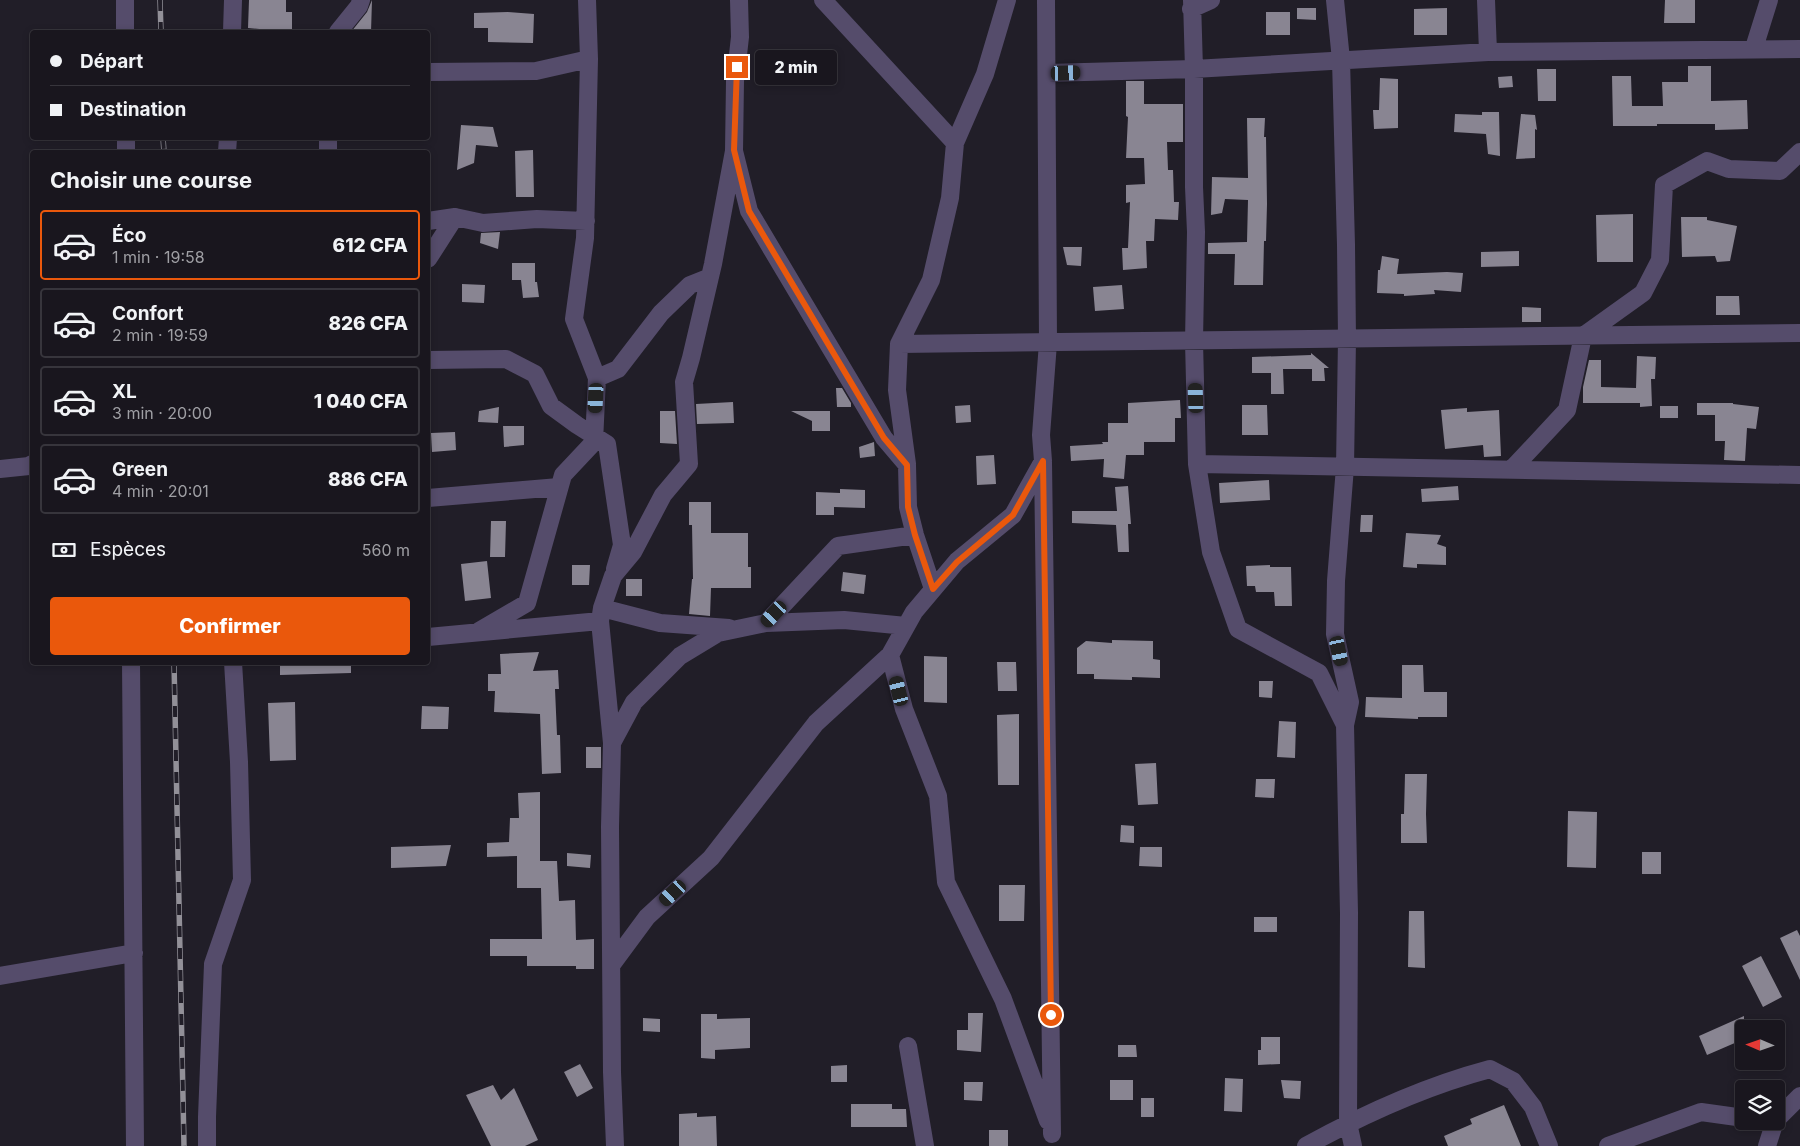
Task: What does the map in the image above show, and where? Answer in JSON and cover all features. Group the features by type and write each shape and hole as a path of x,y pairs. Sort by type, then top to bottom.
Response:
{"street":[{"path":"125,0 125,30"},
{"path":"232,30 234,0"},
{"path":"340,30 361,0"},
{"path":"479,631 527,603 563,475 594,442 597,378 574,319 586,221 589,59 587,0"},
{"path":"613,576 633,552 663,495 689,464 684,382 710,277 734,150 735,81 740,37 738,0"},
{"path":"823,0 955,143"},
{"path":"933,589 908,507 907,465 897,390 900,344 930,280 950,198 955,143 985,74 1007,0"},
{"path":"1046,0 1048,73 1048,343 1041,435 1043,461 1053,1140"},
{"path":"1211,0 1191,4 1194,69 1196,232 1194,341 1197,464 1211,552 1238,629 1319,673 1345,725"},
{"path":"1335,0 1340,60 1347,339 1345,467 1336,581 1335,634 1350,702 1345,725 1349,913 1348,1123 1353,1146"},
{"path":"1486,0 1488,52"},
{"path":"1754,48 1769,0"},
{"path":"1048,73 1194,69 1488,52 1800,49"},
{"path":"430,72 536,71 589,59"},
{"path":"734,150 749,211 884,438 907,465"},
{"path":"1511,470 1567,410 1583,336 1643,293 1660,260 1664,185 1707,161 1729,169 1780,171 1800,152"},
{"path":"430,221 455,217 483,223 537,219 586,221"},
{"path":"430,256 455,217"},
{"path":"597,378 618,369 661,313 690,285 710,277"},
{"path":"900,344 1800,333"},
{"path":"430,360 506,359 535,374 551,406 607,444 622,545 601,615 612,743 610,827 613,963 612,1072 615,1146"},
{"path":"613,963 647,917 711,858 816,723 890,655 914,612 957,562 1013,515 1043,461"},
{"path":"1197,464 1800,475"},
{"path":"0,469 30,465"},
{"path":"430,498 560,487"},
{"path":"770,619 838,546 915,535"},
{"path":"430,638 601,615 660,623 738,629"},
{"path":"612,743 634,702 680,656 718,633 770,619 844,620 906,626"},
{"path":"890,655 904,709 938,796 946,882 1002,998 1053,1140"},
{"path":"131,665 135,1146"},
{"path":"207,1146 213,964 242,880 239,762 233,665"},
{"path":"0,976 134,953"},
{"path":"908,1046 925,1146"},
{"path":"1306,1146 1348,1123 1458,1078 1490,1069 1513,1080 1533,1107 1549,1146"},
{"path":"1785,1110 1800,1096"},
{"path":"1608,1146 1701,1112 1735,1117"},
{"path":"1767,1146 1771,1130"}],"building":[{"path":"249,0 286,0 286,12 292,12 292,30 248,28"},
{"path":"372,0 371,30 353,30 367,12"},
{"path":"1665,0 1695,0 1695,23 1664,23"},
{"path":"1297,8 1316,8 1316,20 1297,19"},
{"path":"1447,8 1447,35 1414,35 1414,9"},
{"path":"508,12 534,14 533,43 488,42 488,28 474,28 474,13"},
{"path":"1266,12 1290,12 1290,35 1266,35"},
{"path":"1688,66 1711,66 1711,101 1747,100 1748,129 1715,130 1715,124 1613,126 1612,76 1631,76 1632,106 1663,106 1662,82 1688,82"},
{"path":"1537,69 1556,69 1556,101 1538,101"},
{"path":"1512,76 1513,87 1499,88 1498,77"},
{"path":"1380,78 1398,79 1398,128 1374,129 1373,110 1379,110"},
{"path":"1126,81 1144,81 1144,104 1183,104 1183,142 1167,142 1168,170 1173,170 1174,202 1179,202 1178,220 1155,219 1154,241 1146,241 1147,268 1123,270 1122,248 1128,248 1130,202 1126,203 1126,185 1145,184 1144,158 1126,158 1128,117 1126,116"},
{"path":"1482,112 1499,112 1500,156 1488,154 1486,134 1454,132 1455,114 1482,115"},
{"path":"1521,114 1535,115 1537,130 1535,129 1535,158 1516,159"},
{"path":"1247,118 1265,118 1267,204 1263,285 1234,285 1235,254 1208,254 1208,243 1247,242 1248,200 1225,199 1222,213 1211,215 1212,177 1248,178"},
{"path":"461,125 493,127 498,147 476,145 474,163 457,170"},
{"path":"533,150 534,197 516,197 515,151"},
{"path":"1633,214 1633,262 1597,262 1596,215"},
{"path":"1681,217 1707,217 1707,220 1737,226 1730,261 1717,262 1715,256 1682,257"},
{"path":"500,232 498,249 480,243 481,233"},
{"path":"1063,247 1082,247 1081,266 1067,265"},
{"path":"1519,251 1519,266 1481,267 1481,252"},
{"path":"1382,256 1399,259 1397,274 1463,273 1461,292 1434,290 1435,294 1404,296 1404,294 1377,293 1378,270 1380,270"},
{"path":"512,263 535,263 535,282 537,282 539,297 523,298 521,280 512,280"},
{"path":"462,284 485,285 484,303 462,302"},
{"path":"1122,285 1124,309 1095,311 1093,287"},
{"path":"1716,296 1739,296 1740,315 1716,315"},
{"path":"1522,307 1541,308 1541,322 1522,322"},
{"path":"1311,353 1329,368 1324,368 1325,381 1312,381 1312,369 1283,369 1284,394 1271,394 1271,373 1252,373 1252,357 1311,355"},
{"path":"1637,356 1656,357 1655,379 1651,379 1652,406 1640,407 1640,403 1583,403 1583,387 1589,360 1601,360 1601,387 1636,388"},
{"path":"836,388 842,388 851,403 851,407 837,407"},
{"path":"1180,400 1181,418 1175,418 1175,442 1144,442 1144,455 1126,455 1124,479 1103,477 1104,459 1071,461 1070,446 1103,444 1102,442 1108,442 1108,423 1128,423 1128,403"},
{"path":"733,402 734,423 697,424 696,404"},
{"path":"1697,403 1733,403 1759,407 1756,429 1747,428 1745,461 1724,460 1725,441 1715,441 1715,415 1697,415"},
{"path":"970,405 971,422 956,423 955,406"},
{"path":"1242,405 1267,405 1268,435 1242,435"},
{"path":"1660,406 1678,406 1678,418 1660,418"},
{"path":"499,407 498,423 478,422 479,411"},
{"path":"1467,408 1467,412 1499,410 1501,456 1484,457 1483,445 1445,449 1441,410"},
{"path":"660,411 675,411 677,444 660,443"},
{"path":"791,411 830,411 830,431 812,431 812,421"},
{"path":"503,426 524,426 524,445 504,447"},
{"path":"455,432 456,450 432,452 431,433"},
{"path":"874,442 875,456 860,458 859,447"},
{"path":"994,455 996,484 977,485 976,456"},
{"path":"1269,480 1270,500 1220,503 1219,483"},
{"path":"1128,486 1131,524 1128,524 1129,552 1118,552 1116,525 1072,523 1072,511 1117,511 1115,487"},
{"path":"1458,486 1459,500 1422,502 1421,489"},
{"path":"840,489 865,490 865,508 834,507 834,515 816,515 816,492 840,493"},
{"path":"689,502 711,502 711,533 748,533 748,567 751,567 751,588 711,588 710,616 689,614 693,579 692,525 689,525"},
{"path":"1361,515 1373,515 1372,532 1360,532"},
{"path":"491,521 506,521 505,557 490,557"},
{"path":"1406,533 1441,535 1437,544 1446,547 1446,565 1417,564 1417,568 1403,567"},
{"path":"487,561 491,598 465,601 461,564"},
{"path":"572,565 590,565 589,585 572,585"},
{"path":"1270,565 1270,567 1291,567 1292,606 1275,606 1274,592 1256,592 1255,586 1247,586 1246,566"},
{"path":"843,572 866,575 864,594 841,591"},
{"path":"626,579 642,579 642,596 626,596"},
{"path":"1112,640 1153,641 1153,659 1160,660 1160,678 1132,677 1132,680 1094,679 1094,674 1077,674 1077,648 1086,641 1112,643"},
{"path":"539,652 533,671 558,670 559,689 555,689 557,735 560,735 561,773 542,774 540,714 494,712 495,691 488,691 488,674 501,674 500,654"},
{"path":"924,656 947,657 947,703 924,702"},
{"path":"997,662 1016,662 1017,691 998,691"},
{"path":"280,665 351,665 351,673 280,675"},
{"path":"1402,665 1423,665 1424,692 1447,692 1447,717 1418,717 1418,719 1365,717 1366,697 1402,698"},
{"path":"1259,681 1273,681 1272,698 1259,697"},
{"path":"295,702 296,760 270,761 268,703"},
{"path":"422,706 449,707 448,729 421,729"},
{"path":"1019,714 1019,785 998,785 997,715"},
{"path":"1279,721 1296,722 1295,758 1277,757"},
{"path":"586,747 601,747 601,768 586,768"},
{"path":"1156,763 1158,804 1138,805 1135,764"},
{"path":"1405,774 1427,774 1427,843 1401,843 1401,814 1404,814"},
{"path":"1256,779 1275,779 1274,798 1255,797"},
{"path":"540,792 540,861 557,861 559,901 575,900 576,940 594,939 594,969 576,969 576,966 527,966 527,956 490,956 490,939 542,939 541,888 517,888 517,856 487,857 487,843 509,842 510,818 519,818 518,793"},
{"path":"1568,811 1597,812 1596,868 1567,867"},
{"path":"1121,825 1134,826 1134,843 1120,842"},
{"path":"451,845 446,866 391,868 391,847"},
{"path":"1140,847 1162,847 1162,867 1139,866"},
{"path":"1642,852 1661,852 1661,874 1642,874"},
{"path":"567,853 591,855 590,868 567,866"},
{"path":"999,885 1025,885 1024,921 999,921"},
{"path":"1409,911 1424,911 1425,968 1408,967"},
{"path":"1254,917 1277,917 1277,932 1254,932"},
{"path":"1797,930 1800,936 1800,980 1780,938"},
{"path":"1761,956 1782,997 1763,1007 1742,966"},
{"path":"968,1013 983,1013 981,1052 957,1050 957,1030 968,1030"},
{"path":"701,1014 717,1014 717,1019 750,1018 750,1048 715,1050 715,1059 701,1058"},
{"path":"1744,1016 1744,1020 1735,1020"},
{"path":"643,1018 660,1019 660,1032 643,1031"},
{"path":"1735,1020 1735,1043 1707,1055 1699,1036"},
{"path":"1261,1037 1280,1037 1280,1064 1258,1065 1258,1050 1261,1050"},
{"path":"1118,1045 1136,1045 1137,1057 1118,1057"},
{"path":"580,1064 593,1088 577,1097 564,1072"},
{"path":"847,1065 847,1082 831,1082 831,1066"},
{"path":"1225,1078 1243,1079 1242,1112 1224,1111"},
{"path":"1110,1080 1133,1080 1133,1100 1110,1100"},
{"path":"1281,1080 1301,1081 1300,1099 1284,1098"},
{"path":"964,1082 983,1082 982,1101 964,1100"},
{"path":"493,1085 501,1100 514,1088 538,1140 525,1146 491,1146 466,1095"},
{"path":"1141,1098 1154,1098 1154,1117 1141,1117"},
{"path":"851,1104 892,1104 892,1109 906,1109 907,1127 851,1127"},
{"path":"1504,1105 1521,1146 1448,1146 1444,1136 1472,1124 1470,1119"},
{"path":"697,1113 697,1117 716,1116 717,1146 679,1146 679,1114"},
{"path":"989,1130 1008,1130 1008,1146 989,1146"}],"railway":[{"path":"160,0 161,30"},
{"path":"163,140 164,150"},
{"path":"174,665 184,1146"}],"route":[{"path":"737,67 734,150 749,211 884,438 907,465 908,507 933,589 957,562 1013,515 1043,461 1051,1015"}]}
